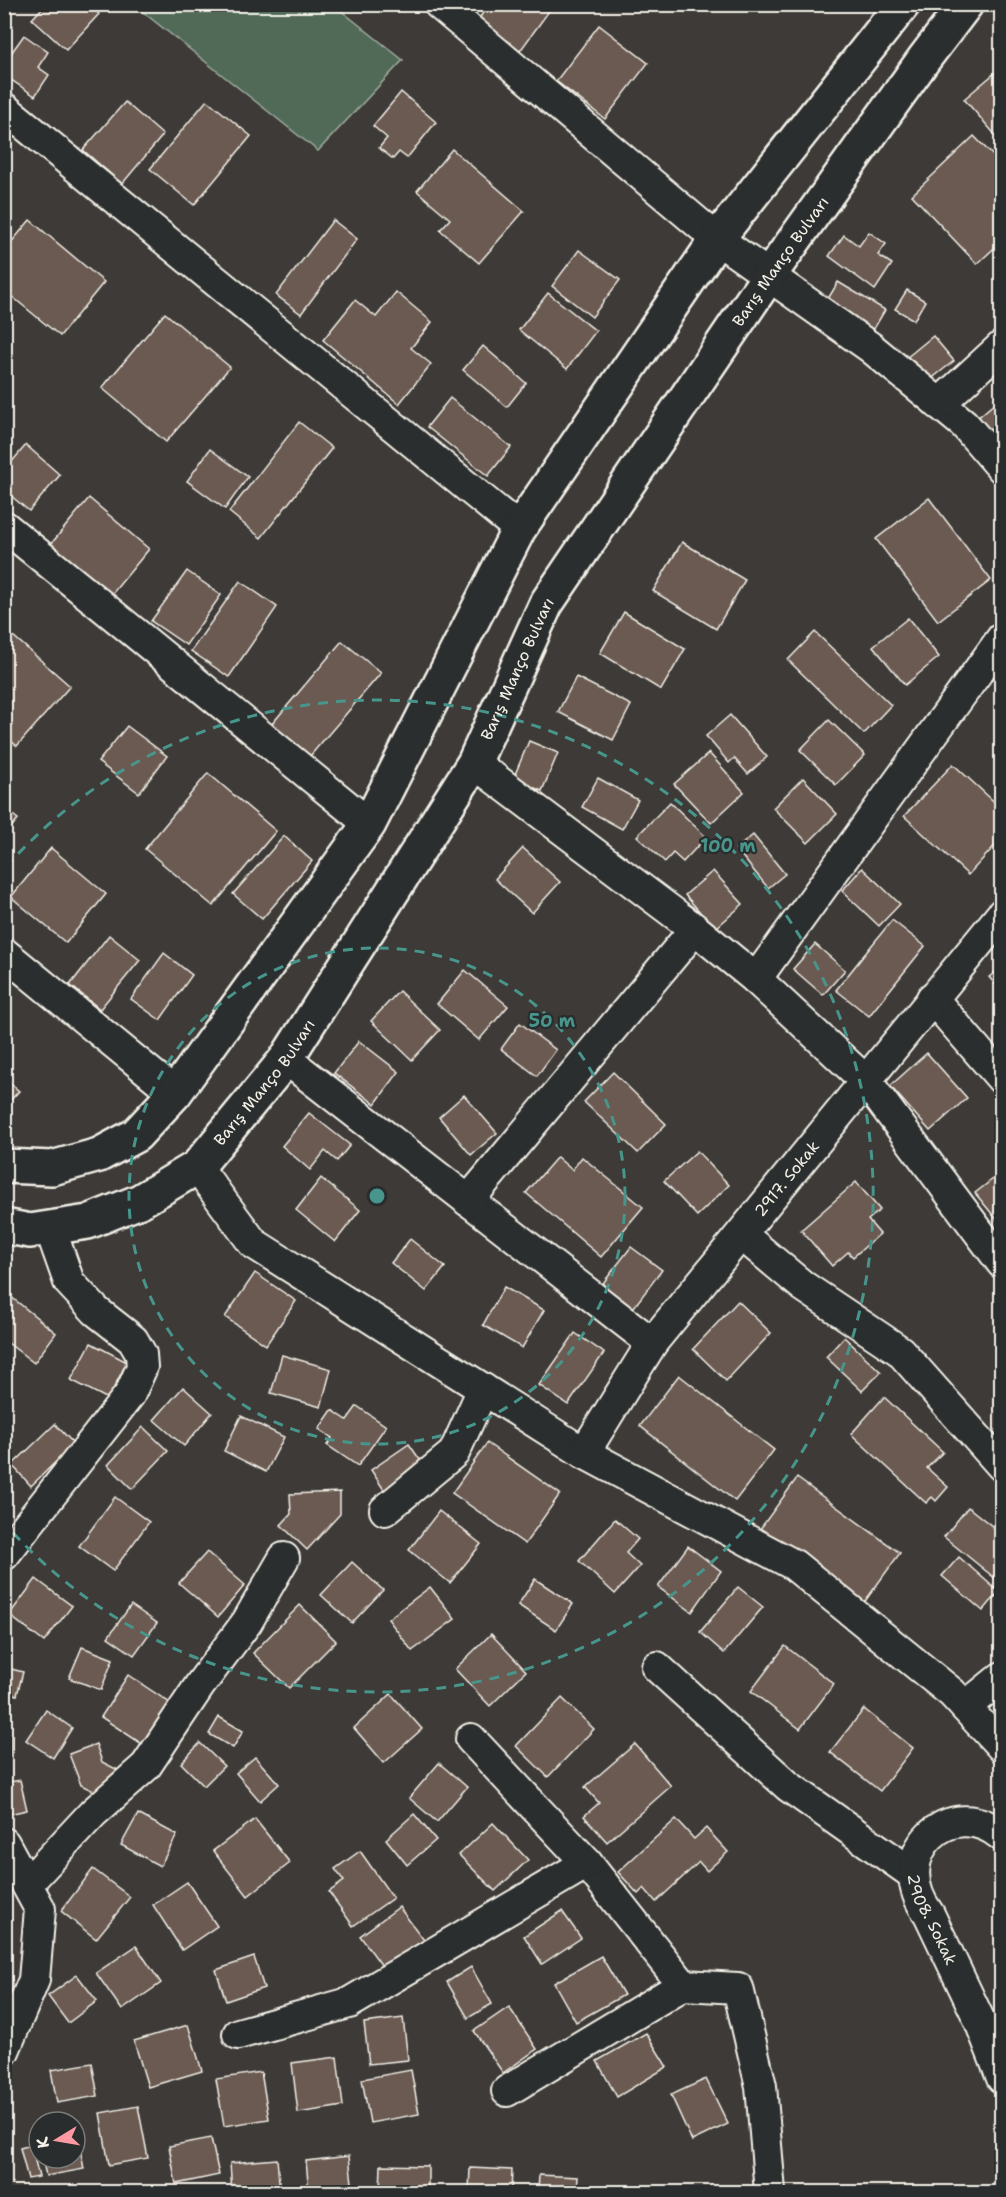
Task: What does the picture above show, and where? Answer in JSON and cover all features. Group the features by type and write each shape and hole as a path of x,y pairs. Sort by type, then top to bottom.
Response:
{"main road":[{"name":"Barış Manço Bulvarı","path":"4,1226 30,1231 88,1222 140,1201 197,1167 286,1059 474,763 546,603 768,277 966,4"},
{"path":"4,1166 52,1168 99,1155 136,1135 175,1093 369,824 519,529 717,239 899,6"}],"street":[{"path":"439,4 717,239 870,347 964,423 1002,468"},
{"path":"4,108 519,529"},
{"path":"939,404 1002,346"},
{"path":"4,526 369,824"},
{"path":"756,979 1002,638"},
{"path":"474,763 695,929 756,979 867,1082 1002,1263"},
{"name":"2917. Sokak","path":"584,1453 652,1343 1002,914"},
{"path":"468,1201 695,929"},
{"path":"4,953 175,1093"},
{"path":"932,998 1002,1078"},
{"path":"286,1059 652,1343"},
{"path":"197,1167 254,1243 584,1453 794,1565 952,1693 1002,1747"},
{"path":"4,1556 130,1394 142,1367 141,1353 133,1340 96,1311 69,1282 50,1228"},
{"path":"742,1235 803,1286 900,1351 1002,1466"},
{"path":"385,1510 454,1453 483,1389"},
{"path":"27,1884 93,1813 146,1766 200,1685 247,1622 284,1558"},
{"path":"657,1667 788,1786 913,1874"},
{"path":"965,1707 1002,1677"},
{"path":"471,1738 587,1863 683,1985"},
{"name":"2908. Sokak","path":"1002,1836 978,1823 962,1822 944,1826 930,1835 919,1849 913,1874 918,1900 929,1914 980,2019 1002,2078"},
{"path":"4,1843 40,1909 34,1980 4,2051"},
{"path":"238,2034 349,2003 587,1863"},
{"path":"507,2091 683,1985 738,1988 761,2086 770,2193"}],"green space":[{"path":"134,5 334,5 403,60 318,151"}],"building":[{"path":"46,4 89,4 99,14 66,50 32,19"},
{"path":"458,4 479,4 470,15"},
{"path":"489,4 554,4 520,51 478,20"},
{"path":"675,4 691,4 685,12"},
{"path":"599,25 648,63 605,119 556,81"},
{"path":"24,35 48,52 38,67 49,75 35,96 4,75 4,63"},
{"path":"996,72 1002,78 1002,134 998,138 964,99"},
{"path":"401,92 436,122 407,158 399,152 393,159 379,148 387,138 373,126"},
{"path":"207,100 251,136 194,205 150,169"},
{"path":"125,102 163,135 122,184 83,150"},
{"path":"974,136 1002,165 1002,241 977,264 912,195"},
{"path":"452,149 524,211 479,263 440,230 450,219 417,191"},
{"path":"30,220 104,282 60,336 4,290 4,251"},
{"path":"333,220 357,239 301,314 276,295"},
{"path":"869,232 886,244 878,255 892,264 875,290 829,256 844,235 859,246"},
{"path":"579,250 620,280 592,317 552,286"},
{"path":"838,282 885,310 869,337 822,309"},
{"path":"907,290 925,301 914,320 895,309"},
{"path":"396,292 432,322 411,348 431,364 399,404 323,340 355,300 376,317"},
{"path":"548,293 596,331 567,369 519,330"},
{"path":"165,313 230,367 166,442 102,388"},
{"path":"933,336 954,361 926,383 906,358"},
{"path":"483,346 526,383 507,407 463,370"},
{"path":"1002,397 1001,451 975,420"},
{"path":"450,398 511,447 488,476 427,427"},
{"path":"299,422 332,448 261,538 229,512"},
{"path":"26,445 60,475 29,511 4,490 4,471"},
{"path":"210,449 248,477 225,509 187,481"},
{"path":"89,498 149,549 111,595 51,544"},
{"path":"929,498 991,580 938,621 876,539"},
{"path":"682,542 745,580 716,629 653,591"},
{"path":"187,571 221,595 186,645 151,621"},
{"path":"240,581 277,607 229,677 191,651"},
{"path":"624,612 685,649 661,690 600,653"},
{"path":"908,618 939,657 905,685 873,646"},
{"path":"4,628 70,686 17,746 4,735"},
{"path":"815,632 891,705 864,734 788,660"},
{"path":"342,641 381,673 304,763 266,731"},
{"path":"576,677 631,705 613,740 558,712"},
{"path":"730,715 767,757 748,774 734,758 729,763 706,736"},
{"path":"829,720 865,755 836,785 800,750"},
{"path":"127,726 167,756 139,793 98,762"},
{"path":"529,741 558,753 542,791 513,779"},
{"path":"709,753 744,792 711,823 674,784"},
{"path":"953,764 1002,809 1002,838 968,875 904,816"},
{"path":"208,773 276,831 213,906 145,849"},
{"path":"598,778 638,800 622,829 582,807"},
{"path":"803,778 837,814 808,843 773,808"},
{"path":"670,802 706,837 683,862 673,853 665,862 637,836"},
{"path":"4,808 18,819 4,836"},
{"path":"753,835 785,874 768,888 736,849"},
{"path":"284,836 312,861 262,919 233,894"},
{"path":"51,848 106,894 66,943 11,897"},
{"path":"523,848 560,882 532,913 495,879"},
{"path":"862,868 900,904 879,926 842,891"},
{"path":"713,871 743,904 715,929 685,895"},
{"path":"892,920 925,946 869,1016 836,990"},
{"path":"109,935 140,960 100,1009 70,985"},
{"path":"815,944 845,970 823,995 793,969"},
{"path":"164,953 192,975 160,1020 131,999"},
{"path":"1002,967 1002,992 989,977"},
{"path":"465,970 508,1006 479,1040 437,1004"},
{"path":"399,991 440,1030 412,1060 371,1021"},
{"path":"520,1023 556,1050 537,1076 501,1049"},
{"path":"359,1041 399,1072 375,1104 334,1073"},
{"path":"927,1053 967,1098 930,1131 890,1086"},
{"path":"613,1072 666,1124 638,1153 584,1102"},
{"path":"4,1078 19,1091 4,1107"},
{"path":"464,1095 497,1133 471,1155 439,1117"},
{"path":"309,1113 350,1145 337,1161 325,1151 310,1170 282,1146"},
{"path":"697,1151 729,1185 697,1216 664,1181"},
{"path":"557,1157 572,1170 582,1157 643,1207 601,1257 526,1193"},
{"path":"1002,1172 1002,1226 975,1193"},
{"path":"321,1178 360,1210 335,1242 296,1210"},
{"path":"856,1182 880,1210 868,1220 880,1234 853,1257 848,1252 832,1266 801,1230"},
{"path":"410,1239 445,1267 426,1291 391,1263"},
{"path":"631,1247 662,1270 631,1311 600,1287"},
{"path":"255,1273 296,1301 266,1345 225,1317"},
{"path":"504,1287 544,1310 522,1348 483,1325"},
{"path":"10,1296 56,1333 34,1363 4,1340 4,1304"},
{"path":"738,1301 771,1333 726,1381 693,1349"},
{"path":"575,1333 604,1353 568,1405 539,1385"},
{"path":"844,1337 881,1372 862,1391 826,1357"},
{"path":"91,1343 127,1362 108,1399 71,1380"},
{"path":"282,1355 331,1369 321,1407 271,1393"},
{"path":"679,1375 774,1450 735,1501 640,1426"},
{"path":"183,1387 212,1413 184,1446 154,1420"},
{"path":"884,1397 943,1452 927,1468 948,1487 936,1501 932,1497 926,1503 851,1434"},
{"path":"357,1406 386,1426 358,1466 327,1445 332,1438 319,1429 332,1410 347,1420"},
{"path":"241,1416 284,1437 266,1472 224,1451"},
{"path":"55,1424 74,1444 31,1486 12,1465"},
{"path":"143,1427 168,1451 132,1489 108,1465"},
{"path":"487,1443 560,1494 525,1544 452,1493"},
{"path":"409,1444 427,1470 388,1496 371,1470"},
{"path":"797,1478 900,1553 863,1604 760,1529"},
{"path":"340,1492 340,1514 307,1550 281,1525 291,1514 290,1494"},
{"path":"115,1497 149,1522 113,1571 79,1546"},
{"path":"968,1507 1002,1534 1002,1584 944,1537"},
{"path":"439,1511 481,1544 450,1583 409,1550"},
{"path":"615,1519 638,1539 626,1553 640,1566 615,1594 579,1561"},
{"path":"688,1546 721,1571 692,1612 658,1587"},
{"path":"207,1552 245,1585 218,1617 179,1583"},
{"path":"959,1557 999,1592 983,1611 942,1576"},
{"path":"352,1562 383,1590 352,1623 321,1595"},
{"path":"36,1579 72,1606 44,1642 9,1615"},
{"path":"535,1579 573,1604 556,1630 518,1605"},
{"path":"430,1587 455,1619 412,1651 388,1619"},
{"path":"738,1587 763,1607 724,1653 700,1632"},
{"path":"131,1605 157,1623 134,1655 108,1637"},
{"path":"300,1605 336,1641 289,1688 253,1653"},
{"path":"491,1634 526,1671 490,1706 455,1669"},
{"path":"785,1646 834,1684 800,1729 751,1691"},
{"path":"82,1647 113,1659 101,1690 69,1678"},
{"path":"4,1667 23,1672 17,1695 4,1692"},
{"path":"128,1675 173,1705 145,1746 101,1717"},
{"path":"391,1694 422,1729 384,1763 354,1728"},
{"path":"562,1698 594,1729 548,1777 516,1746"},
{"path":"864,1709 913,1748 880,1791 830,1752"},
{"path":"46,1710 72,1728 53,1758 26,1740"},
{"path":"219,1717 243,1731 233,1748 209,1734"},
{"path":"4,1732 10,1732 10,1756 4,1756"},
{"path":"200,1743 224,1766 204,1786 181,1763"},
{"path":"96,1744 102,1762 118,1770 106,1797 81,1785 69,1754"},
{"path":"635,1744 671,1786 607,1842 584,1816 599,1803 585,1787"},
{"path":"255,1757 279,1784 260,1801 236,1773"},
{"path":"439,1763 467,1787 437,1822 409,1798"},
{"path":"20,1780 27,1810 4,1815 4,1783"},
{"path":"138,1814 177,1835 160,1866 121,1845"},
{"path":"414,1814 436,1840 407,1865 386,1839"},
{"path":"255,1819 290,1863 248,1896 213,1851"},
{"path":"676,1819 694,1839 706,1828 728,1852 707,1871 699,1862 656,1902 644,1888 638,1894 618,1872"},
{"path":"493,1823 528,1860 495,1891 459,1855"},
{"path":"360,1851 393,1898 353,1926 329,1892 344,1881 335,1869"},
{"path":"93,1869 130,1897 96,1939 61,1911"},
{"path":"187,1882 217,1926 182,1950 153,1905"},
{"path":"399,1907 424,1940 385,1970 360,1936"},
{"path":"562,1911 581,1938 542,1964 524,1936"},
{"path":"136,1946 161,1983 122,2010 96,1973"},
{"path":"601,1956 624,1995 576,2022 554,1983"},
{"path":"254,1957 264,1988 226,2001 216,1970"},
{"path":"471,1967 492,2004 468,2018 447,1982"},
{"path":"77,1975 97,2001 68,2023 48,1996"},
{"path":"509,2007 537,2049 503,2073 474,2031"},
{"path":"403,2018 408,2060 369,2064 364,2023"},
{"path":"188,2025 202,2071 148,2087 134,2041"},
{"path":"646,2033 667,2067 617,2097 597,2061"},
{"path":"337,2057 343,2106 298,2113 292,2063"},
{"path":"92,2063 98,2096 57,2103 51,2070"},
{"path":"411,2070 419,2114 370,2123 362,2079"},
{"path":"261,2072 269,2119 224,2126 216,2079"},
{"path":"706,2079 728,2124 692,2141 671,2095"},
{"path":"138,2106 148,2158 109,2165 100,2113"},
{"path":"211,2138 219,2175 176,2184 169,2146"},
{"path":"27,2146 27,2170 37,2170 39,2177 28,2179 20,2148"},
{"path":"349,2156 353,2192 309,2192 306,2161"},
{"path":"277,2159 280,2192 232,2192 230,2163"},
{"path":"381,2165 428,2166 428,2192 380,2192"},
{"path":"470,2168 512,2170 511,2192 469,2192"},
{"path":"45,2170 79,2170 46,2176"},
{"path":"539,2175 578,2177 577,2192 538,2192"},
{"path":"165,2189 166,2192 151,2192 151,2191"}]}
